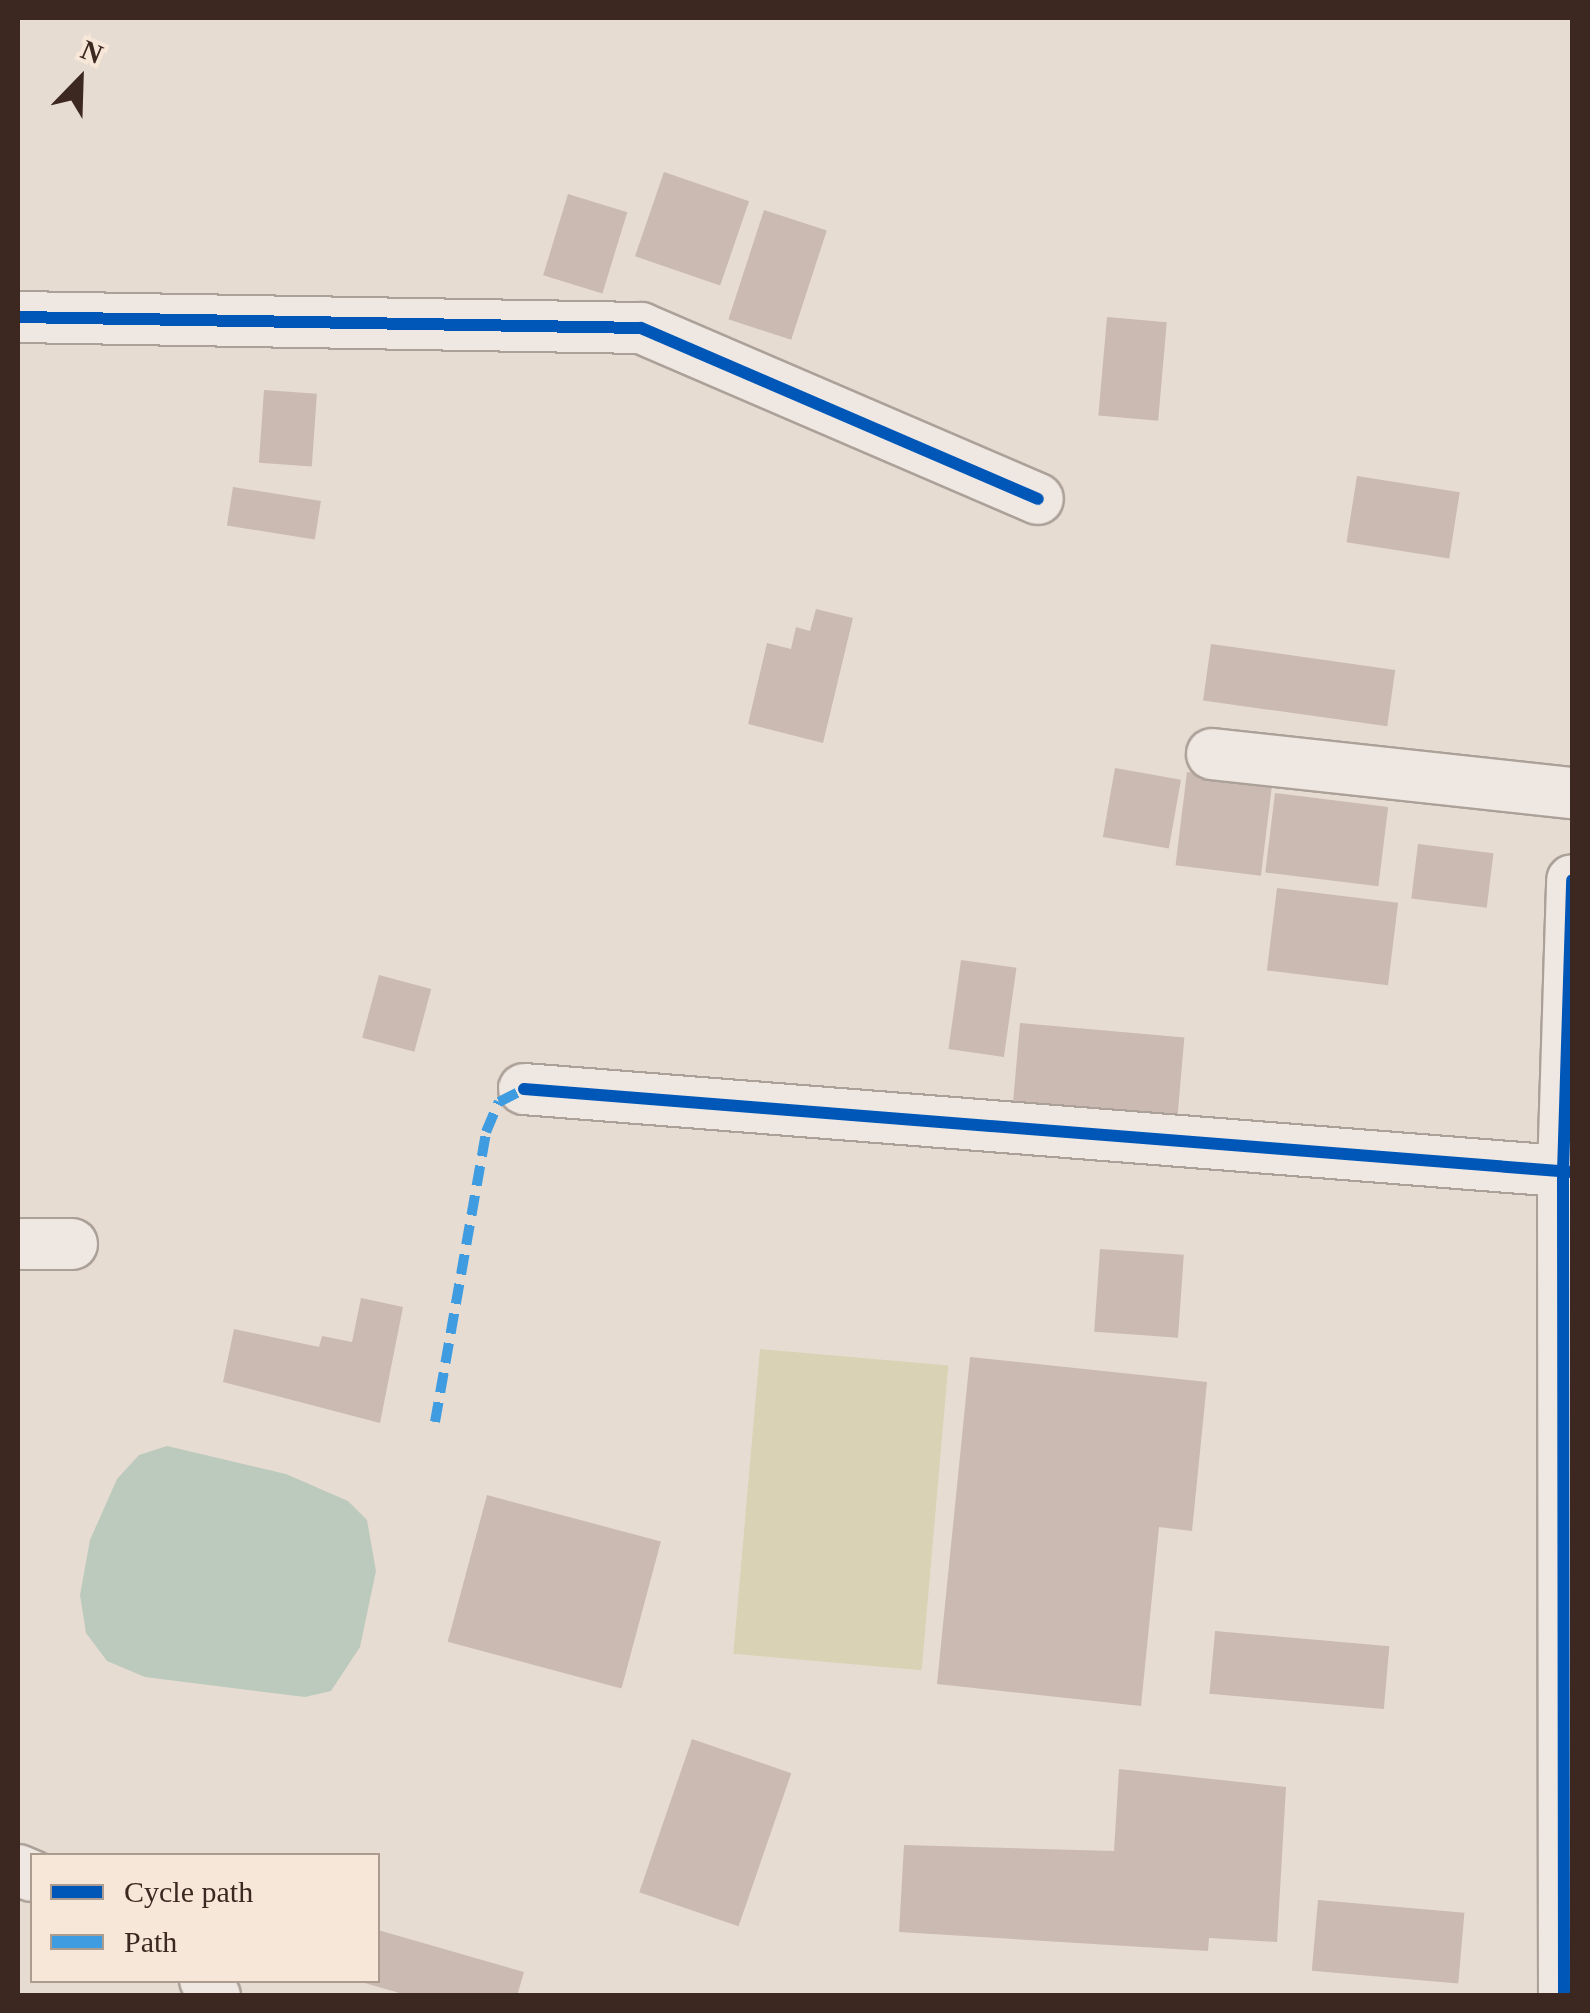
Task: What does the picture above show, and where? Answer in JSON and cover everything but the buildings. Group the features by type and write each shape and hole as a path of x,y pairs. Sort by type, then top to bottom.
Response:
{"street":[{"path":"18,317 640,328 1038,498"},
{"path":"1212,754 1572,792"},
{"path":"1564,1996 1568,1925 1572,880"},
{"path":"524,1089 1568,1172"},
{"path":"18,1244 72,1244"}],"shaded area":[{"path":"760,1349 948,1365 922,1670 733,1654"},
{"path":"167,1446 286,1474 348,1501 367,1520 376,1571 360,1647 331,1691 305,1697 145,1677 107,1661 86,1633 80,1595 90,1540 117,1479 139,1455"}],"marked path":[{"path":"435,1422 486,1132 499,1102 524,1089"}],"cycle path":[{"path":"18,317 641,328 1038,499"},
{"path":"1564,1996 1563,1172 1572,880"},
{"path":"524,1089 1572,1172"}]}
